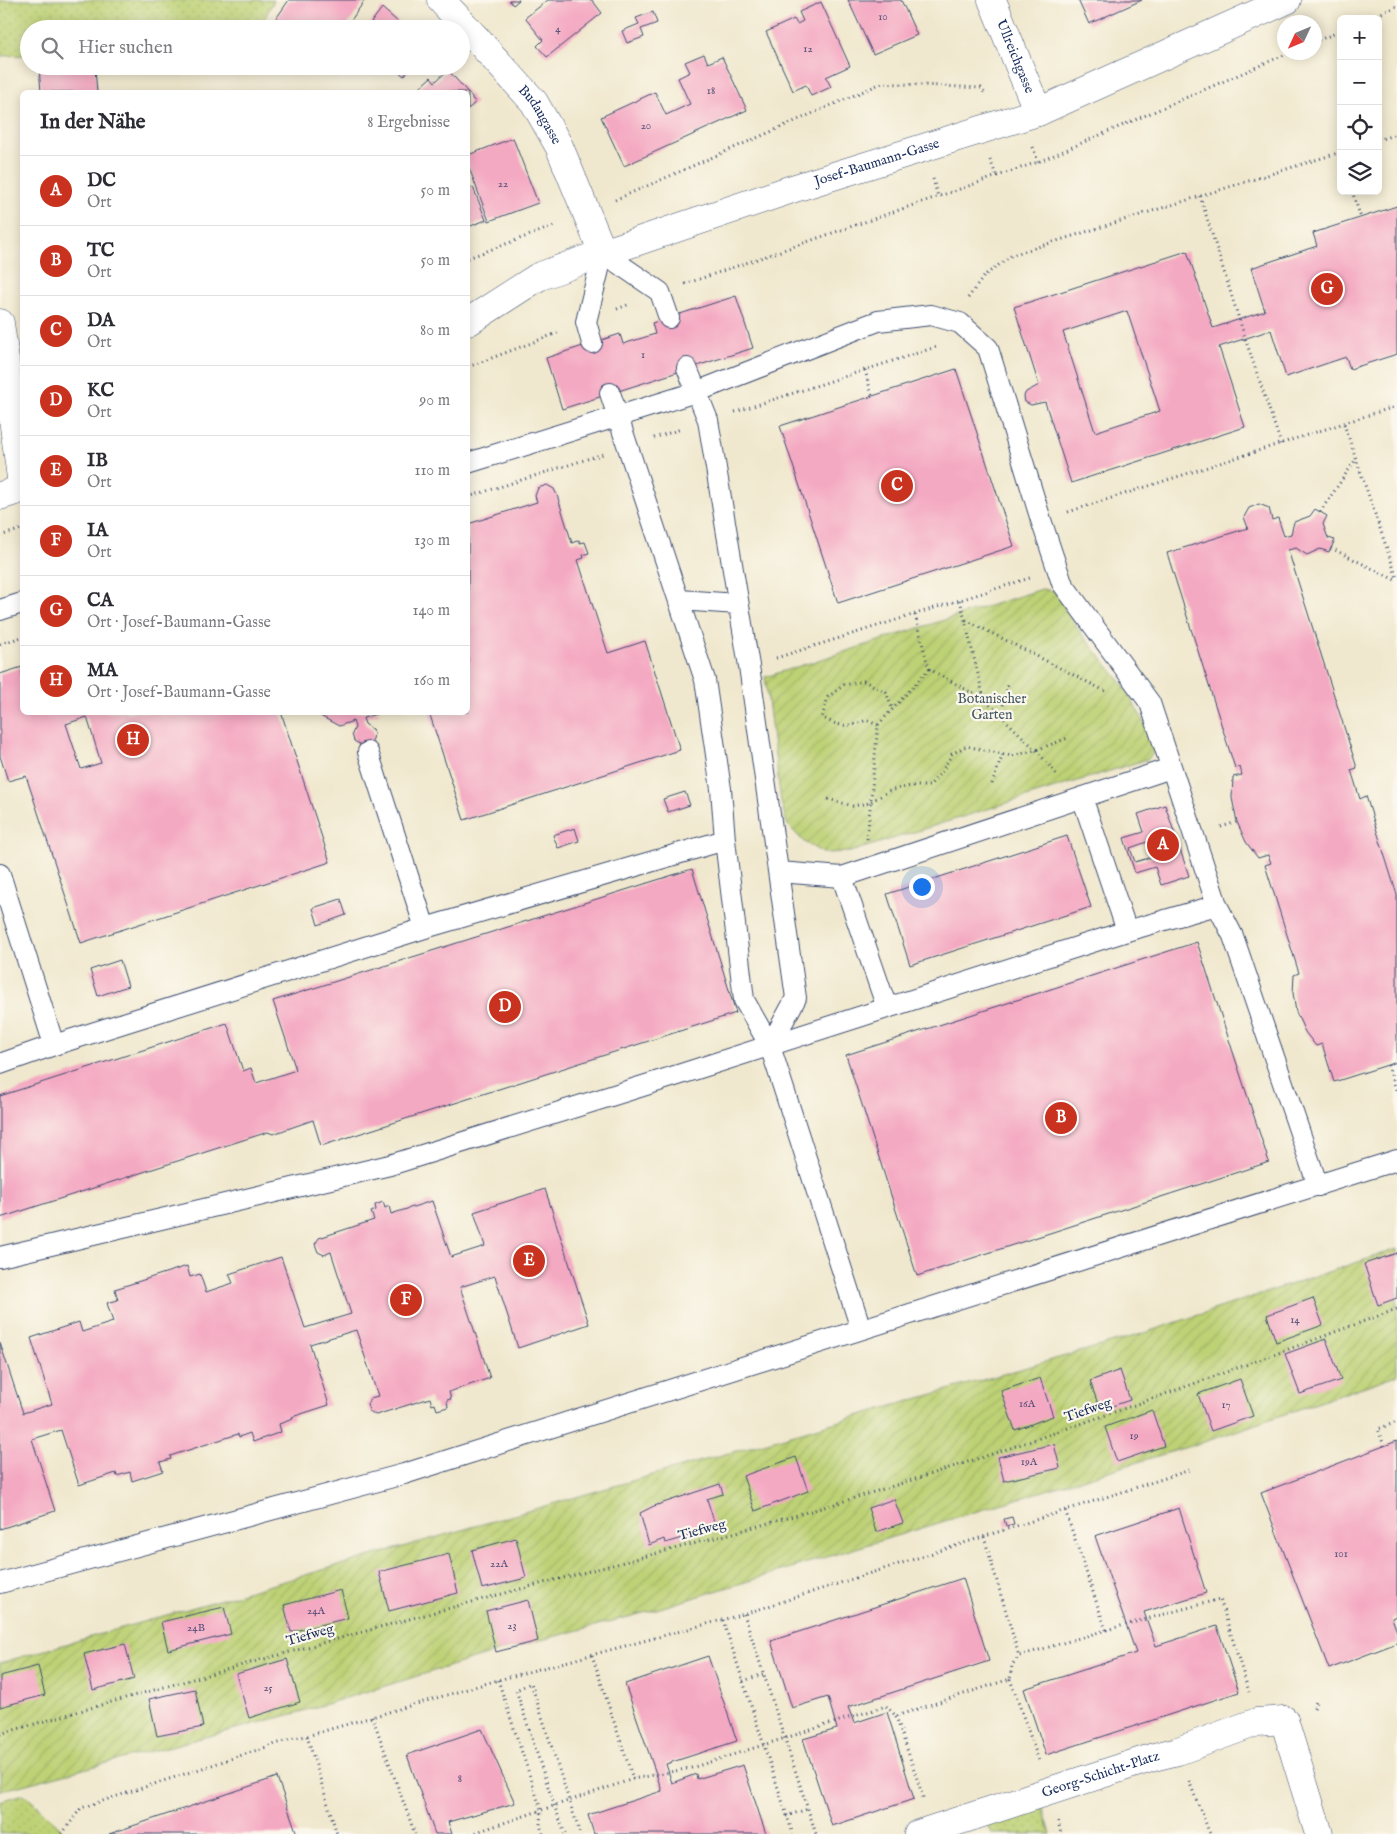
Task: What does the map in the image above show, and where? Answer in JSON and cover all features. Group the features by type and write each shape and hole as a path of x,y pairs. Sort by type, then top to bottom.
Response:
{"street":[{"name":"Budaugasse","path":"441,0 459,20"},
{"name":"Ullreichgasse","path":"992,0 1038,112"},
{"name":"Josef-Baumann-Gasse","path":"470,321 538,277 792,189 1038,112 1287,0"},
{"name":"Budaugasse","path":"470,32 534,102 559,146 603,253"},
{"path":"0,323 20,470"},
{"path":"0,496 20,490"},
{"name":"Georg-Schicht-Platz","path":"926,1832 1154,1757 1178,1751 1256,1722 1284,1720 1319,1834"}],"lane":[{"path":"592,342 586,322 603,253 660,292 669,318"},
{"path":"470,462 696,392 878,322 931,315 960,323 988,348 1062,584 1150,703 1217,905 1233,936 1318,1186"},
{"path":"687,368 708,420 749,666 796,998 770,1046"},
{"path":"610,393 705,680 721,789 725,840 744,1000 770,1046 862,1329"},
{"path":"679,600 738,604"},
{"path":"0,610 20,604"},
{"path":"368,752 425,928"},
{"path":"778,872 842,877 1171,768"},
{"path":"1074,799 1127,931"},
{"path":"0,1064 54,1045 425,928 725,840"},
{"path":"0,874 54,1045"},
{"path":"842,877 887,1008"},
{"path":"0,1257 390,1165 770,1046 1127,931 1217,905"},
{"path":"0,1583 404,1474 1397,1160"}],"path":[{"path":"1377,15 1397,6"},
{"path":"1322,39 1337,33"},
{"path":"470,366 660,292 1038,162 1277,58"},
{"path":"470,257 586,213 882,84 981,88 1003,123"},
{"path":"1382,139 1397,134"},
{"path":"990,160 997,177"},
{"path":"933,179 938,197"},
{"path":"1353,195 1361,218"},
{"path":"1200,196 1281,444"},
{"path":"865,370 872,396"},
{"path":"1041,520 1397,406"},
{"path":"1344,424 1397,580"},
{"path":"1320,512 1356,459"},
{"path":"0,536 20,530"},
{"path":"1331,548 1397,580"},
{"path":"749,666 1057,570"},
{"path":"960,600 984,699"},
{"path":"915,615 929,669 984,699 1036,750 1059,777 1074,799"},
{"path":"965,620 1112,694"},
{"path":"0,644 20,638"},
{"path":"871,867 866,835 878,725 929,669"},
{"path":"878,725 866,720 854,726 834,725 822,717 828,697 844,685 864,681 886,692 892,708"},
{"path":"1001,716 1008,684"},
{"path":"828,799 853,806 869,803 889,791 910,786 929,786 941,774 952,754 966,746 1012,756 1036,750 1068,738"},
{"path":"992,784 1003,754"},
{"path":"1388,1065 1397,1093"},
{"name":"Tiefweg","path":"0,1734 415,1617 825,1507 964,1464 1095,1419 1397,1309"},
{"path":"1384,1446 1378,1429 1397,1422"},
{"path":"62,1834 81,1808 294,1738 307,1736 498,1680 744,1614 1190,1470"},
{"path":"1065,1510 1106,1630"},
{"path":"984,1537 1019,1656"},
{"path":"1049,1792 1010,1679 1012,1666 1019,1656 1220,1599 1256,1722"},
{"path":"744,1614 816,1834"},
{"path":"723,1620 793,1834"},
{"path":"592,1655 633,1779"},
{"path":"743,1680 764,1674"},
{"path":"896,1716 1010,1679"},
{"path":"498,1680 541,1810 540,1825 543,1834"},
{"path":"565,1834 516,1690 531,1684 580,1834"},
{"path":"1313,1710 1317,1699"},
{"path":"471,1834 633,1779 691,1768 886,1706 896,1716 926,1832"},
{"path":"372,1716 415,1834"},
{"path":"307,1736 337,1834"},
{"path":"1178,1751 1210,1834"},
{"path":"786,1816 808,1809"}],"green space":[{"path":"0,0 274,0 264,20 20,20 20,55 0,56"},
{"name":"Botanischer Garten","path":"1042,589 1054,591 1080,632 1122,683 1148,729 1154,752 1148,759 850,852 823,853 804,842 787,824 781,802 765,677"},
{"path":"1397,1249 1397,1375 1210,1440 647,1612 496,1652 300,1712 0,1791 0,1663 1135,1336"},
{"path":"24,1794 61,1828 56,1834 0,1834 0,1801"},
{"path":"1042,1804 1051,1834 992,1834 987,1821"}],"building":[{"path":"289,0 365,0 351,20 275,20"},
{"path":"509,0 519,0 513,5"},
{"path":"548,0 592,0 602,13 547,57 537,46 543,40 525,18"},
{"path":"848,0 901,0 917,35 873,54"},
{"path":"1078,0 1142,0 1089,24"},
{"path":"821,2 850,66 826,77 831,87 811,96 806,85 793,91 766,32 794,19 797,24 803,21 799,12"},
{"path":"382,8 396,20 373,20"},
{"path":"653,12 657,23 641,29 644,37 627,43 622,31 639,24 636,18"},
{"path":"704,54 708,63 722,57 747,110 624,166 601,117 655,92 666,115 690,104 678,78 690,72 685,62"},
{"path":"40,75 96,75 97,90 41,90"},
{"path":"443,75 453,75 466,90 423,90 420,87 431,77 435,82"},
{"path":"470,94 472,99 476,102 470,107"},
{"path":"513,138 538,203 489,221 470,170 470,154"},
{"path":"473,187 486,220 470,226 470,188"},
{"path":"1397,206 1397,354 1350,369 1346,357 1286,377 1271,330 1219,347 1245,427 1071,483 1045,402 1031,405 1025,402 1024,396 1026,392 1039,385 1014,307 1187,251 1213,328 1265,311 1251,268 1317,246 1313,233","holes":["1127,311 1160,411 1095,432 1063,332"]},
{"path":"736,296 753,348 562,409 546,358 620,334 623,344 655,334 652,323"},
{"path":"956,369 1014,546 838,603 780,426"},
{"path":"547,485 554,489 572,543 579,540 580,543 585,542 589,553 583,555 584,558 578,560 608,653 645,641 680,750 464,820 430,715 470,715 470,523 537,502 535,496 538,488"},
{"path":"1259,504 1269,508 1272,520 1278,518 1284,536 1291,534 1294,522 1310,516 1315,509 1327,516 1323,524 1328,538 1335,540 1329,552 1320,549 1307,555 1296,548 1288,550 1357,768 1351,770 1360,799 1366,796 1397,895 1397,1062 1334,1082 1322,1044 1316,1046 1305,1032 1296,1012 1293,993 1294,975 1299,973 1265,865 1271,863 1268,855 1258,858 1246,842 1237,822 1232,798 1233,777 1242,775 1240,767 1235,768 1167,553 1248,528 1244,517 1249,508"},
{"path":"20,668 20,715 282,715 330,862 81,943 26,776 8,781 0,756 0,674","holes":["87,717 101,763 81,769 66,724"]},
{"path":"319,715 373,715 363,718 365,724 372,729 373,739 369,744 361,745 354,741 352,734 355,727 353,721 339,726"},
{"path":"685,792 690,805 668,812 663,799"},
{"path":"1165,805 1189,876 1161,885 1155,867 1135,873 1124,838 1144,832 1138,814","holes":["1147,842 1152,857 1135,862 1130,848"]},
{"path":"575,828 579,841 558,848 553,835"},
{"path":"1067,836 1091,907 910,965 887,894"},
{"path":"692,869 736,1013 321,1146 313,1120 273,1134 268,1132 0,1218 0,1096 227,1023 243,1071 251,1068 256,1083 296,1070 273,1001"},
{"path":"341,899 346,915 318,925 313,908"},
{"path":"1197,942 1269,1162 917,1276 846,1055"},
{"path":"120,960 128,986 98,996 90,970"},
{"path":"545,1189 589,1324 518,1348 495,1276 460,1287 490,1378 449,1392 451,1399 447,1400 448,1407 437,1410 435,1404 432,1405 430,1398 376,1415 370,1412 367,1405 370,1398 378,1396 356,1330 310,1344 329,1405 292,1417 293,1419 279,1424 281,1432 253,1442 250,1433 239,1437 238,1434 170,1456 171,1459 160,1462 163,1471 132,1481 130,1472 117,1476 116,1473 79,1485 61,1430 32,1439 55,1511 0,1529 0,1343 23,1413 52,1404 31,1338 79,1322 82,1332 113,1322 107,1303 118,1300 115,1289 187,1266 190,1277 200,1274 206,1292 233,1283 229,1274 281,1257 305,1328 351,1314 331,1252 324,1255 318,1252 315,1244 319,1238 374,1220 371,1212 376,1210 375,1205 383,1202 385,1208 389,1206 391,1214 432,1201 451,1257 485,1246 474,1212"},
{"path":"1397,1253 1397,1298 1378,1305 1364,1264"},
{"path":"1313,1298 1323,1325 1276,1342 1267,1315"},
{"path":"1326,1339 1341,1380 1300,1394 1285,1354"},
{"path":"1120,1370 1130,1400 1100,1410 1090,1381"},
{"path":"1040,1378 1053,1416 1015,1430 1001,1391"},
{"path":"1240,1379 1253,1416 1211,1431 1198,1394"},
{"path":"1152,1410 1164,1446 1117,1462 1105,1427"},
{"path":"1397,1441 1397,1616 1392,1618 1397,1632 1397,1643 1329,1669 1261,1493"},
{"path":"1054,1444 1060,1468 1004,1481 998,1457"},
{"path":"796,1457 808,1491 755,1511 743,1476"},
{"path":"720,1484 723,1494 707,1499 716,1528 665,1543 664,1539 649,1545 640,1513 654,1506"},
{"path":"894,1499 903,1523 876,1532 868,1508"},
{"path":"1179,1508 1206,1593 1144,1612 1156,1646 1217,1626 1239,1692 1046,1755 1024,1689 1136,1653 1095,1536"},
{"path":"1012,1517 1014,1524 1006,1526 1004,1519"},
{"path":"516,1538 526,1578 482,1589 472,1550"},
{"path":"449,1554 458,1593 389,1611 379,1572"},
{"path":"963,1578 989,1661 848,1707 854,1723 887,1712 914,1799 832,1826 803,1739 837,1729 828,1697 792,1708 771,1641"},
{"path":"341,1590 348,1618 291,1632 284,1605"},
{"path":"528,1600 538,1641 496,1652 486,1611"},
{"path":"224,1607 231,1634 168,1650 161,1622"},
{"path":"125,1644 134,1679 93,1690 84,1654"},
{"path":"708,1656 737,1741 666,1764 672,1783 696,1774 697,1779 743,1765 766,1834 594,1834 588,1815 662,1791 625,1684"},
{"path":"287,1659 300,1702 249,1718 236,1674"},
{"path":"38,1666 45,1695 0,1707 0,1676"},
{"path":"195,1689 203,1727 157,1736 149,1699"},
{"path":"482,1729 515,1803 448,1822 452,1834 435,1834 407,1755"},
{"path":"277,1777 297,1834 109,1834"}],"place":[{"name":"CA","path":"1327,289"},
{"name":"DA","path":"897,486"},
{"name":"MA","path":"133,740"},
{"name":"DC","path":"1163,845"},
{"name":"KC","path":"505,1007"},
{"name":"TC","path":"1061,1118"},
{"name":"IB","path":"529,1261"},
{"name":"IA","path":"406,1300"}]}
